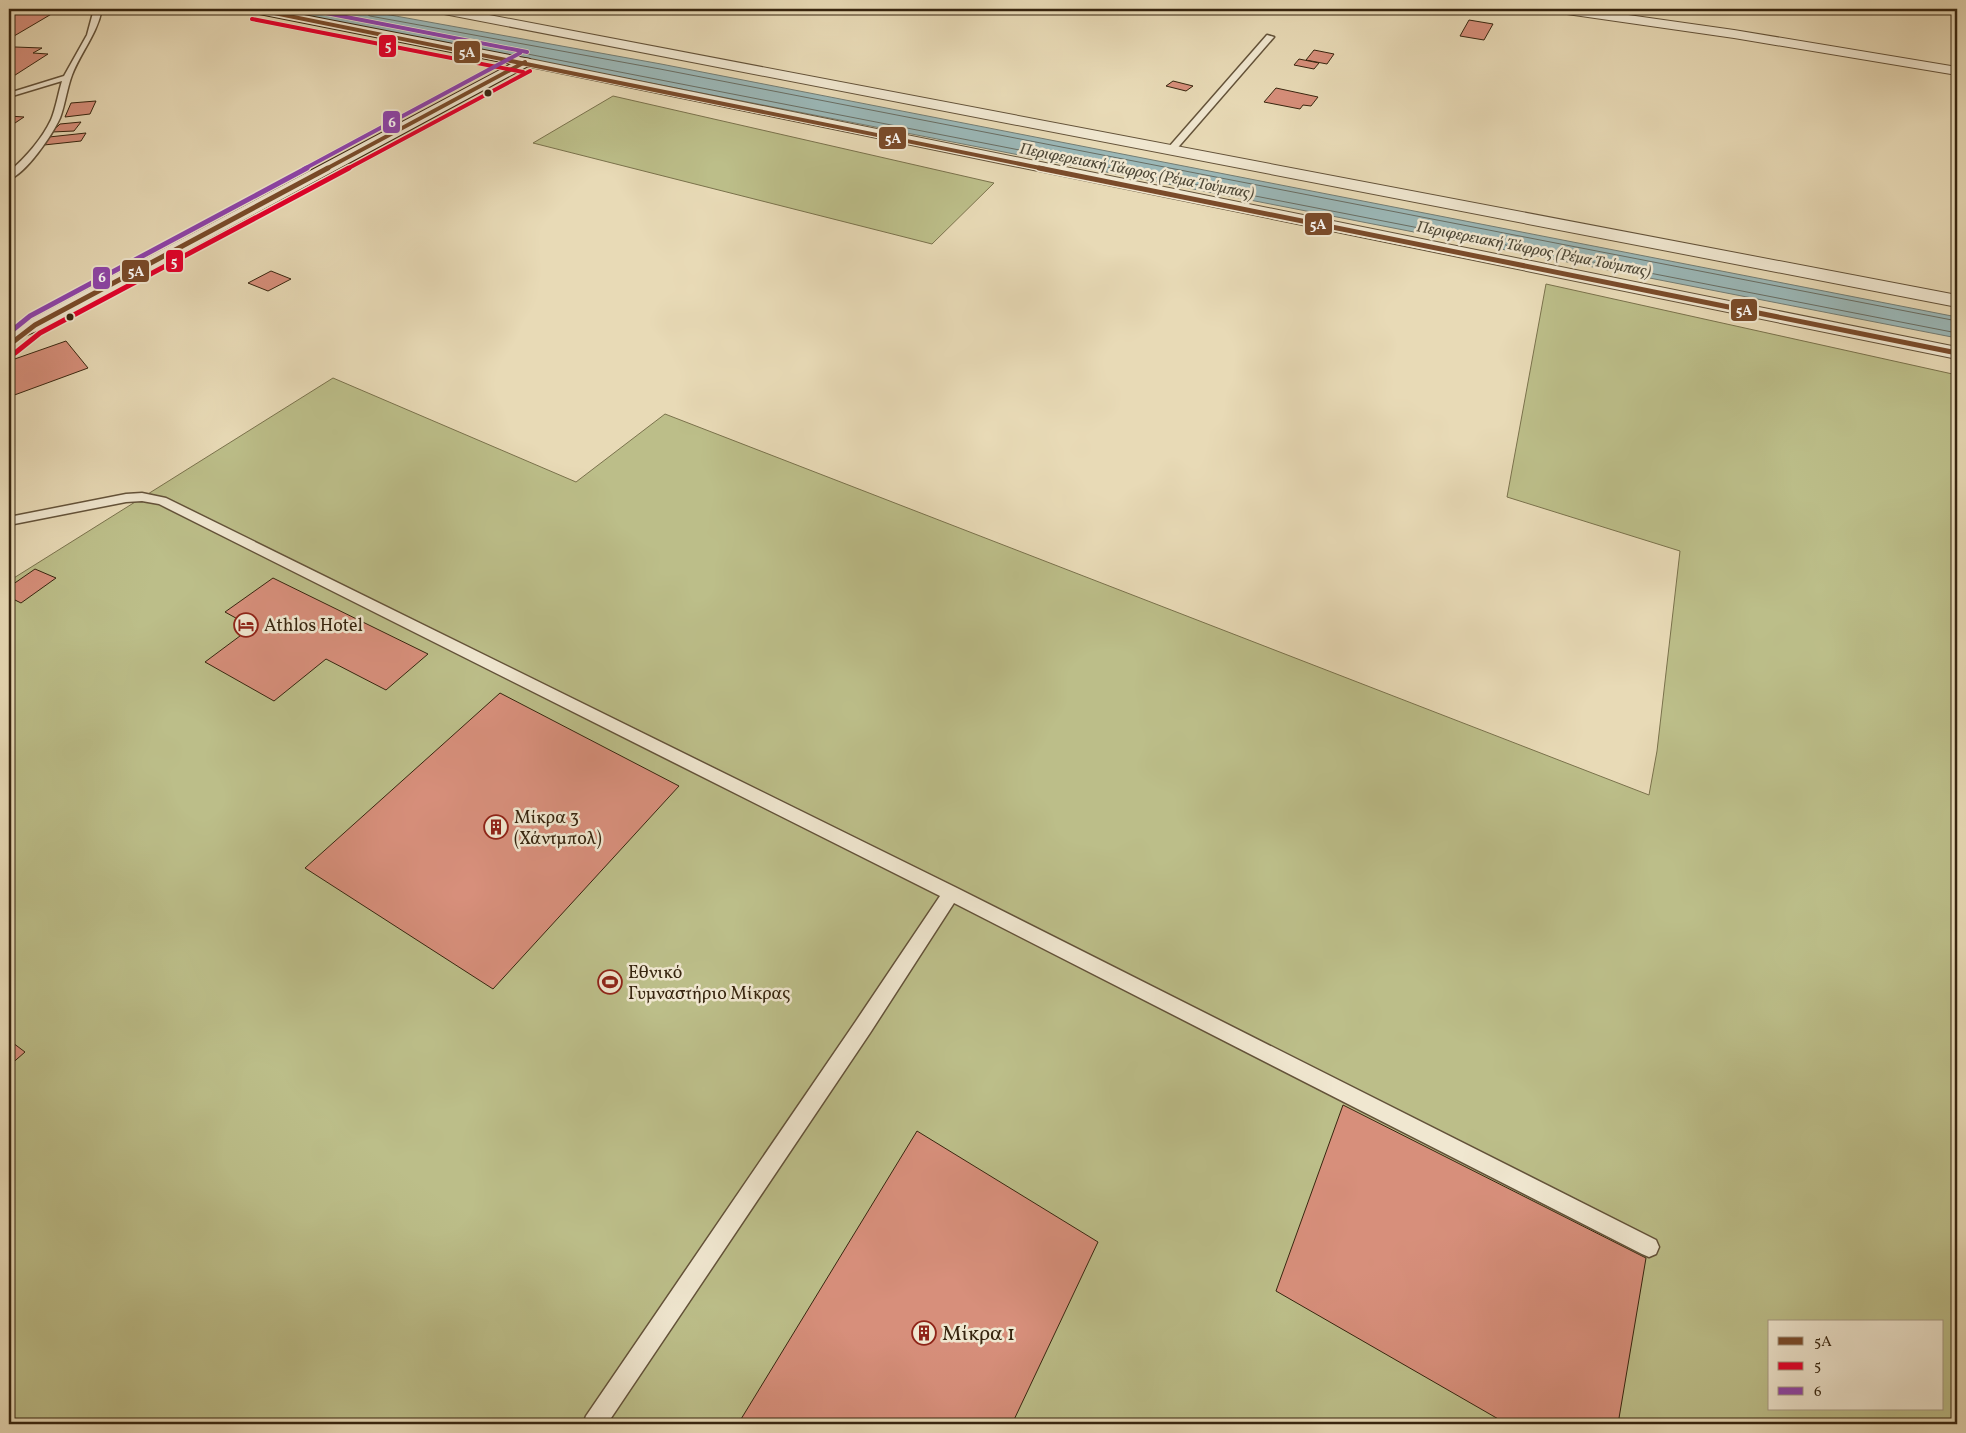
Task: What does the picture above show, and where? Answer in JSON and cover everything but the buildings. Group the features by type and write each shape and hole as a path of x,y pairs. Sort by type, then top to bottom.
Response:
{"street":[{"path":"254,9 524,62 1957,353"},
{"path":"439,9 1957,301"},
{"path":"1560,9 1734,34 1957,71"},
{"path":"9,336 35,325 524,62"},
{"path":"9,345 35,325"}],"lane":[{"path":"9,176 32,154 55,121 68,77 98,15 98,9"},
{"path":"1171,150 1270,36"},
{"path":"9,95 68,77"},
{"path":"9,521 126,498 142,497 162,501 951,893 1649,1246"},
{"path":"594,1424 869,1019 951,893"}],"green space":[{"path":"613,96 994,183 932,244 533,143"},
{"path":"1546,284 1957,375 1957,1424 9,1424 9,581 333,378 576,482 665,414 1649,795 1657,751 1680,551 1507,497"}],"water":[{"name":"Περιφερειακή Τάφρος (Ρέμα Τούμπας)","path":"271,9 357,9 661,64 1957,317 1957,338"}],"transit line":[{"name":"5Α","path":"254,9 1957,353"},
{"name":"6","path":"305,9 527,52"},
{"name":"5","path":"252,19 523,72"},
{"name":"6","path":"9,333 30,316 520,53"},
{"name":"5Α","path":"9,345 35,325 525,62"},
{"name":"5","path":"15,353 40,333 530,71"}],"place":[{"name":"Athlos Hotel","path":"246,625"},
{"name":"Μίκρα 3 (Χάντμπολ)","path":"496,827"},
{"name":"Εθνικό Γυμναστήριο Μίκρας","path":"610,982"},
{"name":"Μίκρα 1","path":"924,1333"}]}
